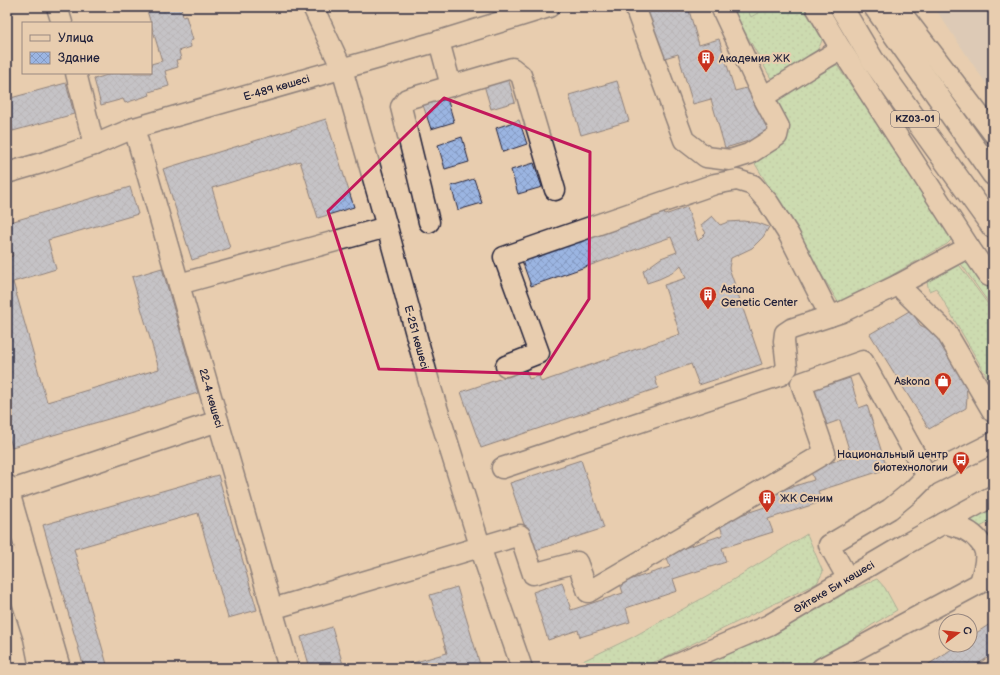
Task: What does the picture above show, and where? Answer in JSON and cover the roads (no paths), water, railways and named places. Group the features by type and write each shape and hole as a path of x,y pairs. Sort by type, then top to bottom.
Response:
{"main road":[{"name":"KZ03-01","path":"841,7 872,59 993,227"},
{"name":"KZ03-01","path":"875,7 993,174"}],"street":[{"path":"57,7 62,22"},
{"name":"Е-251 көшесі","path":"313,7 342,69 429,382 487,568 522,668"},
{"name":"Е-489 көшесі","path":"7,173 94,145 134,128 439,41 549,7"},
{"path":"635,7 684,140 706,157 730,160 749,154 777,136 779,127 763,97 722,7"},
{"path":"816,7 841,49 988,276 993,277"},
{"path":"897,7 993,133"},
{"path":"439,41 451,86"},
{"path":"763,97 841,49"},
{"path":"429,222 401,107 408,99 512,68 521,75 555,190"},
{"path":"76,74 94,145"},
{"name":"22-4 көшесі","path":"134,128 289,668"},
{"path":"506,366 539,353 504,257 715,184 737,180 753,185 768,202 789,235 830,316"},
{"path":"179,284 387,227"},
{"path":"502,468 781,375 787,368 784,341 785,333 791,329 842,312 898,285 969,247"},
{"path":"898,285 946,332 993,412"},
{"path":"272,609 520,535 533,574 578,562 588,592 825,453 801,383 863,361 927,476"},
{"path":"60,668 8,488 218,421"},
{"path":"848,579 829,545 890,509 927,476 993,443"},
{"name":"Әйтеке Би көшесі","path":"669,668 769,625 906,544 993,496"},
{"path":"822,668 986,580 984,564 985,552 983,545 971,532 963,528 944,523"},
{"path":"7,554 34,638 40,668"}],"place":[{"name":"Академия ЖК","path":"706,73"},
{"name":"Astana Genetic Center","path":"708,310"},
{"name":"Askona","path":"943,396"},
{"name":"Национальный центр биотехнологии","path":"961,475"},
{"name":"ЖК Сеним","path":"767,513"}]}
